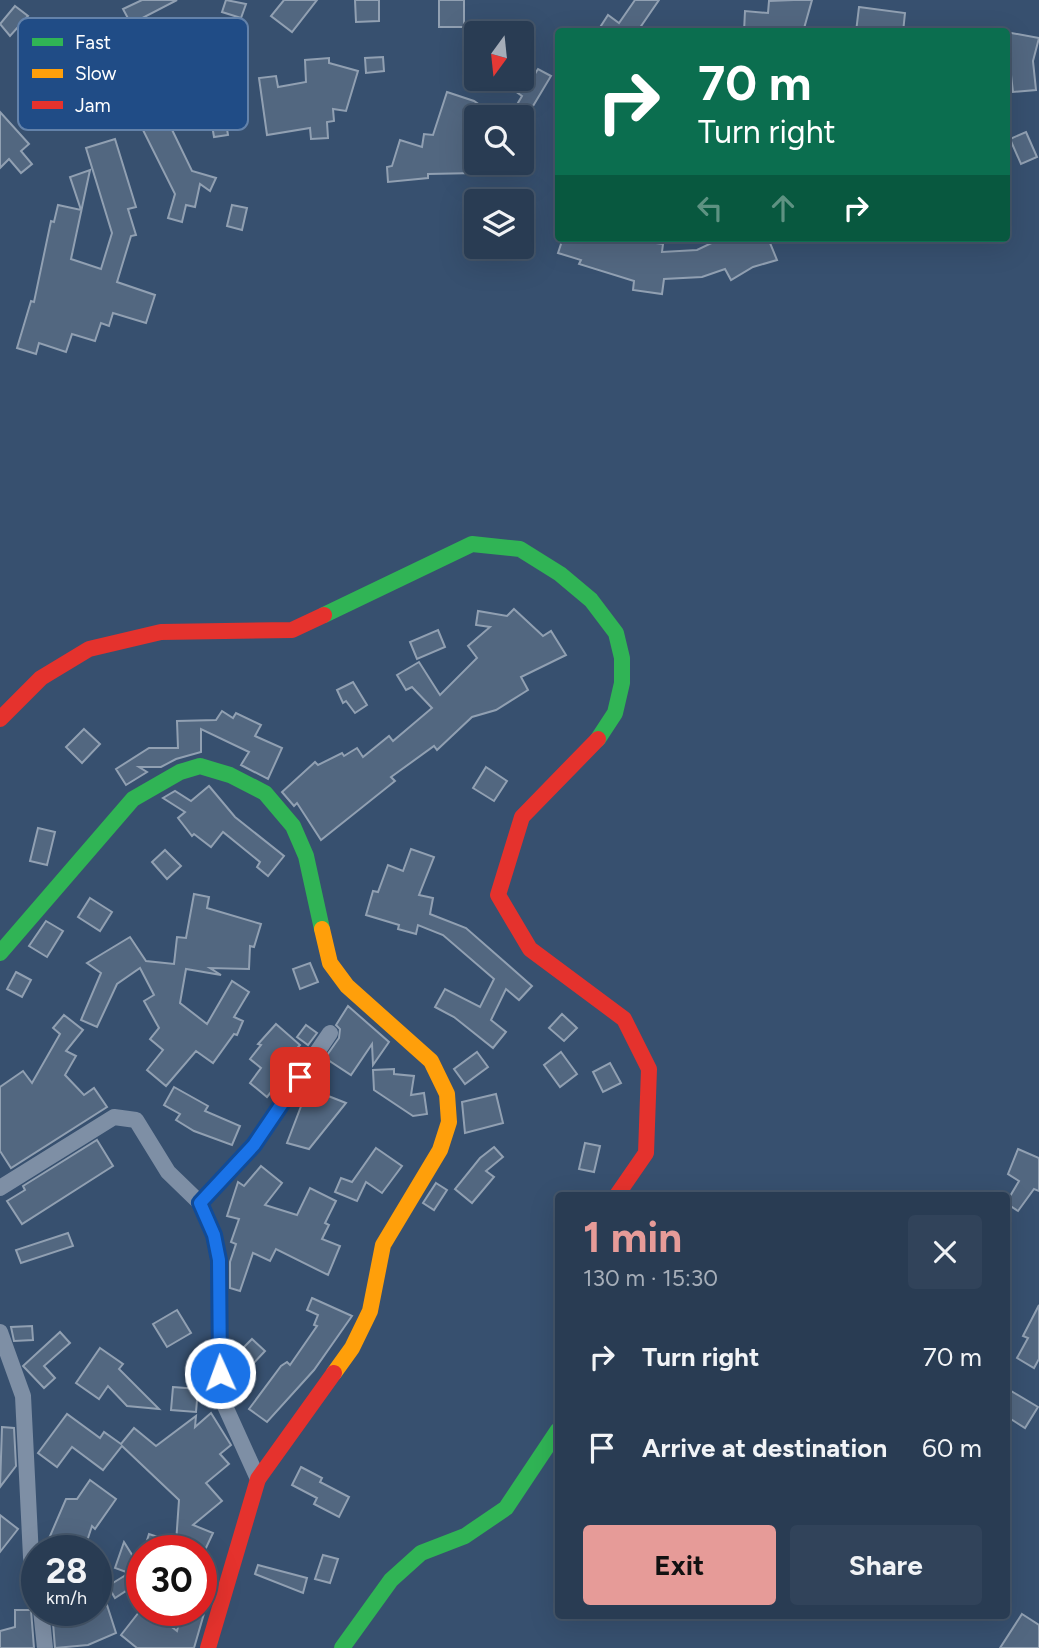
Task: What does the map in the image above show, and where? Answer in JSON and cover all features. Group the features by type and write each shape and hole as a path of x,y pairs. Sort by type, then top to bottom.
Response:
{"street":[{"path":"0,719 41,678 89,649 161,632 292,630 472,544 520,550 560,574 591,600 616,633 622,658 622,684 615,713 600,737 522,817 498,894 530,949 624,1019 649,1069 646,1153 619,1192"},
{"path":"0,953 133,799 180,772 201,766 230,775 265,793 293,826 306,856 330,963 347,986 431,1061 447,1094 449,1122 440,1150 383,1245 370,1311 352,1349 258,1479 208,1648"},
{"path":"200,1203 254,1145 331,1032"},
{"path":"0,1188 114,1117 136,1120 168,1172 200,1203 214,1235 219,1260 220,1395 258,1479"},
{"path":"0,1332 23,1396 30,1535"},
{"path":"342,1648 391,1580 421,1553 465,1536 506,1508 555,1434"},
{"path":"42,1626 45,1648"}],"building":[{"path":"142,0 177,0 142,18 128,18 123,9"},
{"path":"226,0 246,4 241,18 222,12"},
{"path":"284,0 317,0 292,32 271,16"},
{"path":"355,0 379,0 379,21 356,22"},
{"path":"439,0 464,0 464,27 439,27"},
{"path":"635,0 659,0 640,28 600,28 608,15 619,23"},
{"path":"812,0 804,28 744,28 745,11 768,13 769,1"},
{"path":"15,6 28,16 18,18 18,27 10,36 0,24"},
{"path":"859,7 905,13 903,28 856,28"},
{"path":"1010,33 1039,38 1033,61 1036,90 1013,92"},
{"path":"383,57 384,71 366,73 365,58"},
{"path":"329,58 329,63 358,71 346,111 333,109 334,121 327,122 328,138 311,139 310,128 267,135 259,78 276,76 278,87 306,82 305,60"},
{"path":"538,69 551,76 534,105 517,105 522,96 515,91 534,91 534,75"},
{"path":"447,92 480,105 464,105 464,173 428,174 428,178 388,182 387,167 392,166 400,140 422,147 424,134 433,135"},
{"path":"0,112 29,144 21,151 32,164 21,173 9,159 0,168"},
{"path":"143,130 172,130 192,171 216,178 210,191 200,184 195,207 186,205 182,222 168,218 175,194"},
{"path":"213,130 227,130 228,135 214,137"},
{"path":"1026,132 1037,157 1021,164 1010,139"},
{"path":"115,139 136,207 128,209 136,235 131,236 117,282 155,295 146,323 113,313 109,326 101,323 95,341 72,334 66,352 39,343 36,354 17,348 31,301 34,302 51,221 54,222 58,205 81,210 70,177 90,170 71,259 101,269 112,233 86,148"},
{"path":"232,205 247,208 242,230 227,226"},
{"path":"562,242 649,242 663,244 662,252 697,250 714,242 770,242 777,260 753,267 731,280 725,269 702,277 664,279 662,294 633,290 634,281 579,264 581,260 558,253"},
{"path":"514,609 543,636 551,631 566,655 521,677 528,690 496,710 472,717 437,750 434,746 391,777 395,781 321,840 297,803 294,806 282,792 315,762 318,765 342,753 344,756 357,748 363,757 389,736 393,741 432,708 412,687 406,690 397,675 419,662 440,695 477,658 468,646 490,627 476,625 478,611 507,616"},
{"path":"438,630 445,647 417,659 410,642"},
{"path":"353,682 367,705 355,713 346,701 343,703 337,690"},
{"path":"222,711 233,718 236,713 261,725 255,736 282,748 268,779 241,765 249,752 201,729 201,752 176,759 161,767 139,767 147,772 126,785 116,769 149,748 178,748 177,721 216,720"},
{"path":"84,729 100,744 82,763 66,747"},
{"path":"486,767 507,781 494,801 473,788"},
{"path":"209,786 235,817 284,856 268,876 257,867 260,862 223,832 211,847 194,834 192,836 178,818 185,812 163,798 175,791 191,801"},
{"path":"38,828 55,832 47,865 30,861"},
{"path":"411,849 434,857 419,895 433,898 430,914 466,928 532,986 519,1000 506,989 491,1020 506,1032 493,1048 454,1017 435,1007 445,989 480,1007 494,979 443,935 418,925 416,934 398,929 399,925 366,915 373,891 378,892 388,865 403,871"},
{"path":"165,850 181,866 167,879 152,862"},
{"path":"194,894 209,897 207,908 261,924 254,947 250,946 249,969 210,968 221,975 186,969 180,1003 207,1024 232,981 249,992 234,1017 243,1021 237,1035 234,1034 213,1063 196,1051 166,1086 147,1070 163,1050 150,1039 159,1028 144,1001 154,995 140,968 117,984 97,1027 81,1020 101,973 87,963 130,937 146,961 174,964 177,937 186,938"},
{"path":"90,898 112,912 100,931 78,917"},
{"path":"46,921 63,931 47,957 29,946"},
{"path":"310,963 318,982 300,989 293,969"},
{"path":"16,972 31,980 22,997 7,989"},
{"path":"348,1006 389,1042 373,1065 372,1044 351,1075 325,1058 339,1038 340,1029 336,1025"},
{"path":"562,1014 577,1028 564,1041 549,1028"},
{"path":"64,1015 83,1030 66,1051 76,1056 65,1075 84,1095 94,1088 107,1107 11,1168 0,1151 0,1087 23,1071 32,1083 60,1034 53,1028"},
{"path":"276,1024 300,1045 278,1069 285,1075 267,1097 250,1083 261,1068 250,1059 261,1045 258,1044"},
{"path":"306,1025 317,1033 308,1045 297,1037"},
{"path":"477,1052 488,1067 465,1084 454,1069"},
{"path":"561,1052 577,1074 560,1087 544,1065"},
{"path":"610,1063 621,1083 603,1092 593,1072"},
{"path":"394,1069 394,1074 414,1076 411,1095 424,1093 427,1114 413,1116 374,1090 373,1070"},
{"path":"174,1087 208,1106 205,1111 240,1126 232,1145 194,1131 176,1120 180,1114 164,1105"},
{"path":"308,1088 346,1103 309,1149 287,1143"},
{"path":"496,1094 503,1123 465,1133 462,1102"},
{"path":"97,1140 113,1166 22,1224 7,1201 25,1190 23,1186"},
{"path":"585,1143 600,1146 594,1172 579,1169"},
{"path":"494,1147 503,1157 486,1171 494,1177 472,1203 455,1189 480,1158"},
{"path":"376,1148 402,1166 382,1193 366,1182 357,1201 335,1192 341,1178 352,1182"},
{"path":"1018,1149 1039,1158 1039,1191 1034,1189 1018,1211 1010,1206 1010,1196 1019,1181 1008,1174"},
{"path":"261,1166 282,1183 265,1205 297,1215 310,1188 336,1201 325,1223 329,1225 322,1239 340,1246 328,1275 276,1249 270,1261 253,1253 240,1291 230,1288 230,1262 236,1244 231,1242 239,1219 227,1216 238,1182 244,1186"},
{"path":"436,1183 447,1190 434,1210 423,1203"},
{"path":"68,1233 73,1246 21,1263 16,1250"},
{"path":"312,1298 352,1316 314,1370 267,1422 249,1409 281,1366 287,1362 290,1365 317,1326 314,1325 318,1315 307,1310"},
{"path":"1039,1305 1039,1359 1034,1368 1017,1358 1028,1338 1023,1336"},
{"path":"177,1310 191,1333 167,1347 153,1324"},
{"path":"32,1326 33,1340 14,1341 11,1327"},
{"path":"60,1332 70,1343 44,1366 55,1378 44,1388 23,1366"},
{"path":"252,1339 265,1351 238,1380 230,1372 230,1361"},
{"path":"100,1348 123,1364 119,1369 159,1409 127,1406 108,1386 99,1399 76,1383"},
{"path":"173,1387 198,1389 196,1412 171,1410"},
{"path":"1010,1390 1038,1407 1025,1428 1010,1419"},
{"path":"211,1413 231,1445 220,1454 229,1464 206,1483 222,1501 193,1525 213,1533 212,1535 177,1535 179,1500 122,1446 103,1470 72,1447 57,1467 38,1453 67,1414 100,1438 104,1432 121,1444 134,1428 156,1446 196,1416 195,1427"},
{"path":"2,1427 14,1428 16,1466 0,1487"},
{"path":"301,1467 322,1478 320,1482 349,1497 339,1517 314,1504 317,1498 292,1485"},
{"path":"90,1480 116,1499 95,1529 92,1526 89,1535 50,1535 66,1499 77,1499"},
{"path":"0,1515 18,1529 0,1552"},
{"path":"124,1542 126,1572 115,1568"},
{"path":"323,1555 338,1559 330,1583 315,1579"},
{"path":"258,1565 307,1578 303,1593 255,1574"},
{"path":"126,1575 126,1591 115,1598 112,1584"},
{"path":"15,1610 21,1610 21,1626 32,1626 34,1648 0,1648 0,1631 15,1627"},
{"path":"1022,1614 1039,1625 1039,1648 1000,1648"},
{"path":"112,1621 116,1633 88,1645 55,1648 53,1626 112,1626"},
{"path":"128,1626 171,1626 177,1631 178,1626 200,1626 194,1648 137,1648 121,1635"}],"traffic: fast":[{"path":"324,615 472,544 520,549 560,574 591,600 616,633 622,658 622,683 615,713 598,739"},
{"path":"0,953 133,799 180,772 200,766 230,775 265,793 293,826 306,856 322,929"},
{"path":"342,1648 391,1580 421,1553 465,1536 506,1508 555,1434"}],"traffic: slow":[{"path":"322,929 330,963 347,986 431,1061 447,1094 449,1122 440,1150 383,1245 370,1311 352,1348 334,1373"}],"traffic: jam":[{"path":"0,719 41,678 89,649 161,632 292,630 324,615"},
{"path":"598,739 522,817 498,895 530,949 624,1019 649,1069 646,1153 619,1192"},
{"path":"208,1648 258,1479 334,1373"}],"route":[{"path":"220,1373 217,1308 219,1260 214,1235 200,1203 254,1145 300,1077"}]}
